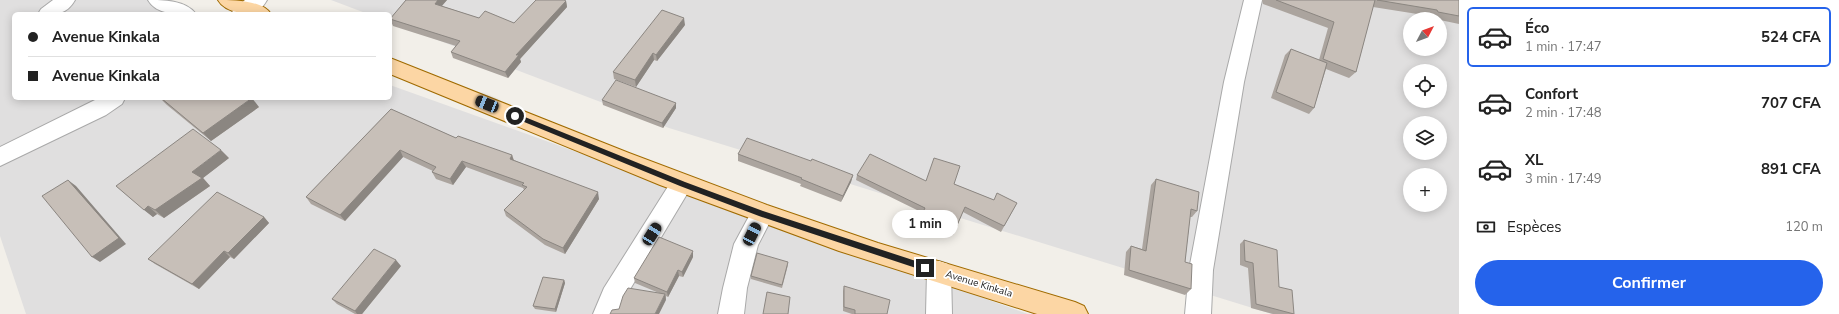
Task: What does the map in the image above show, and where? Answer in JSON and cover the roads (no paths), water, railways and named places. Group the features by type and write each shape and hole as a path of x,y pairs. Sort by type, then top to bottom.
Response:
{"main road":[{"path":"227,0 252,9"},
{"name":"Avenue Kinkala","path":"392,67 682,184 762,214 939,272 1075,314"}],"street":[{"path":"51,12 66,0"},
{"path":"157,0 182,12"},
{"path":"1198,314 1201,270 1234,82 1252,0"},
{"path":"0,157 98,109 112,100"},
{"path":"606,314 613,296 682,184"},
{"path":"731,314 735,288 746,244 762,214"},
{"path":"939,272 939,314"}]}
